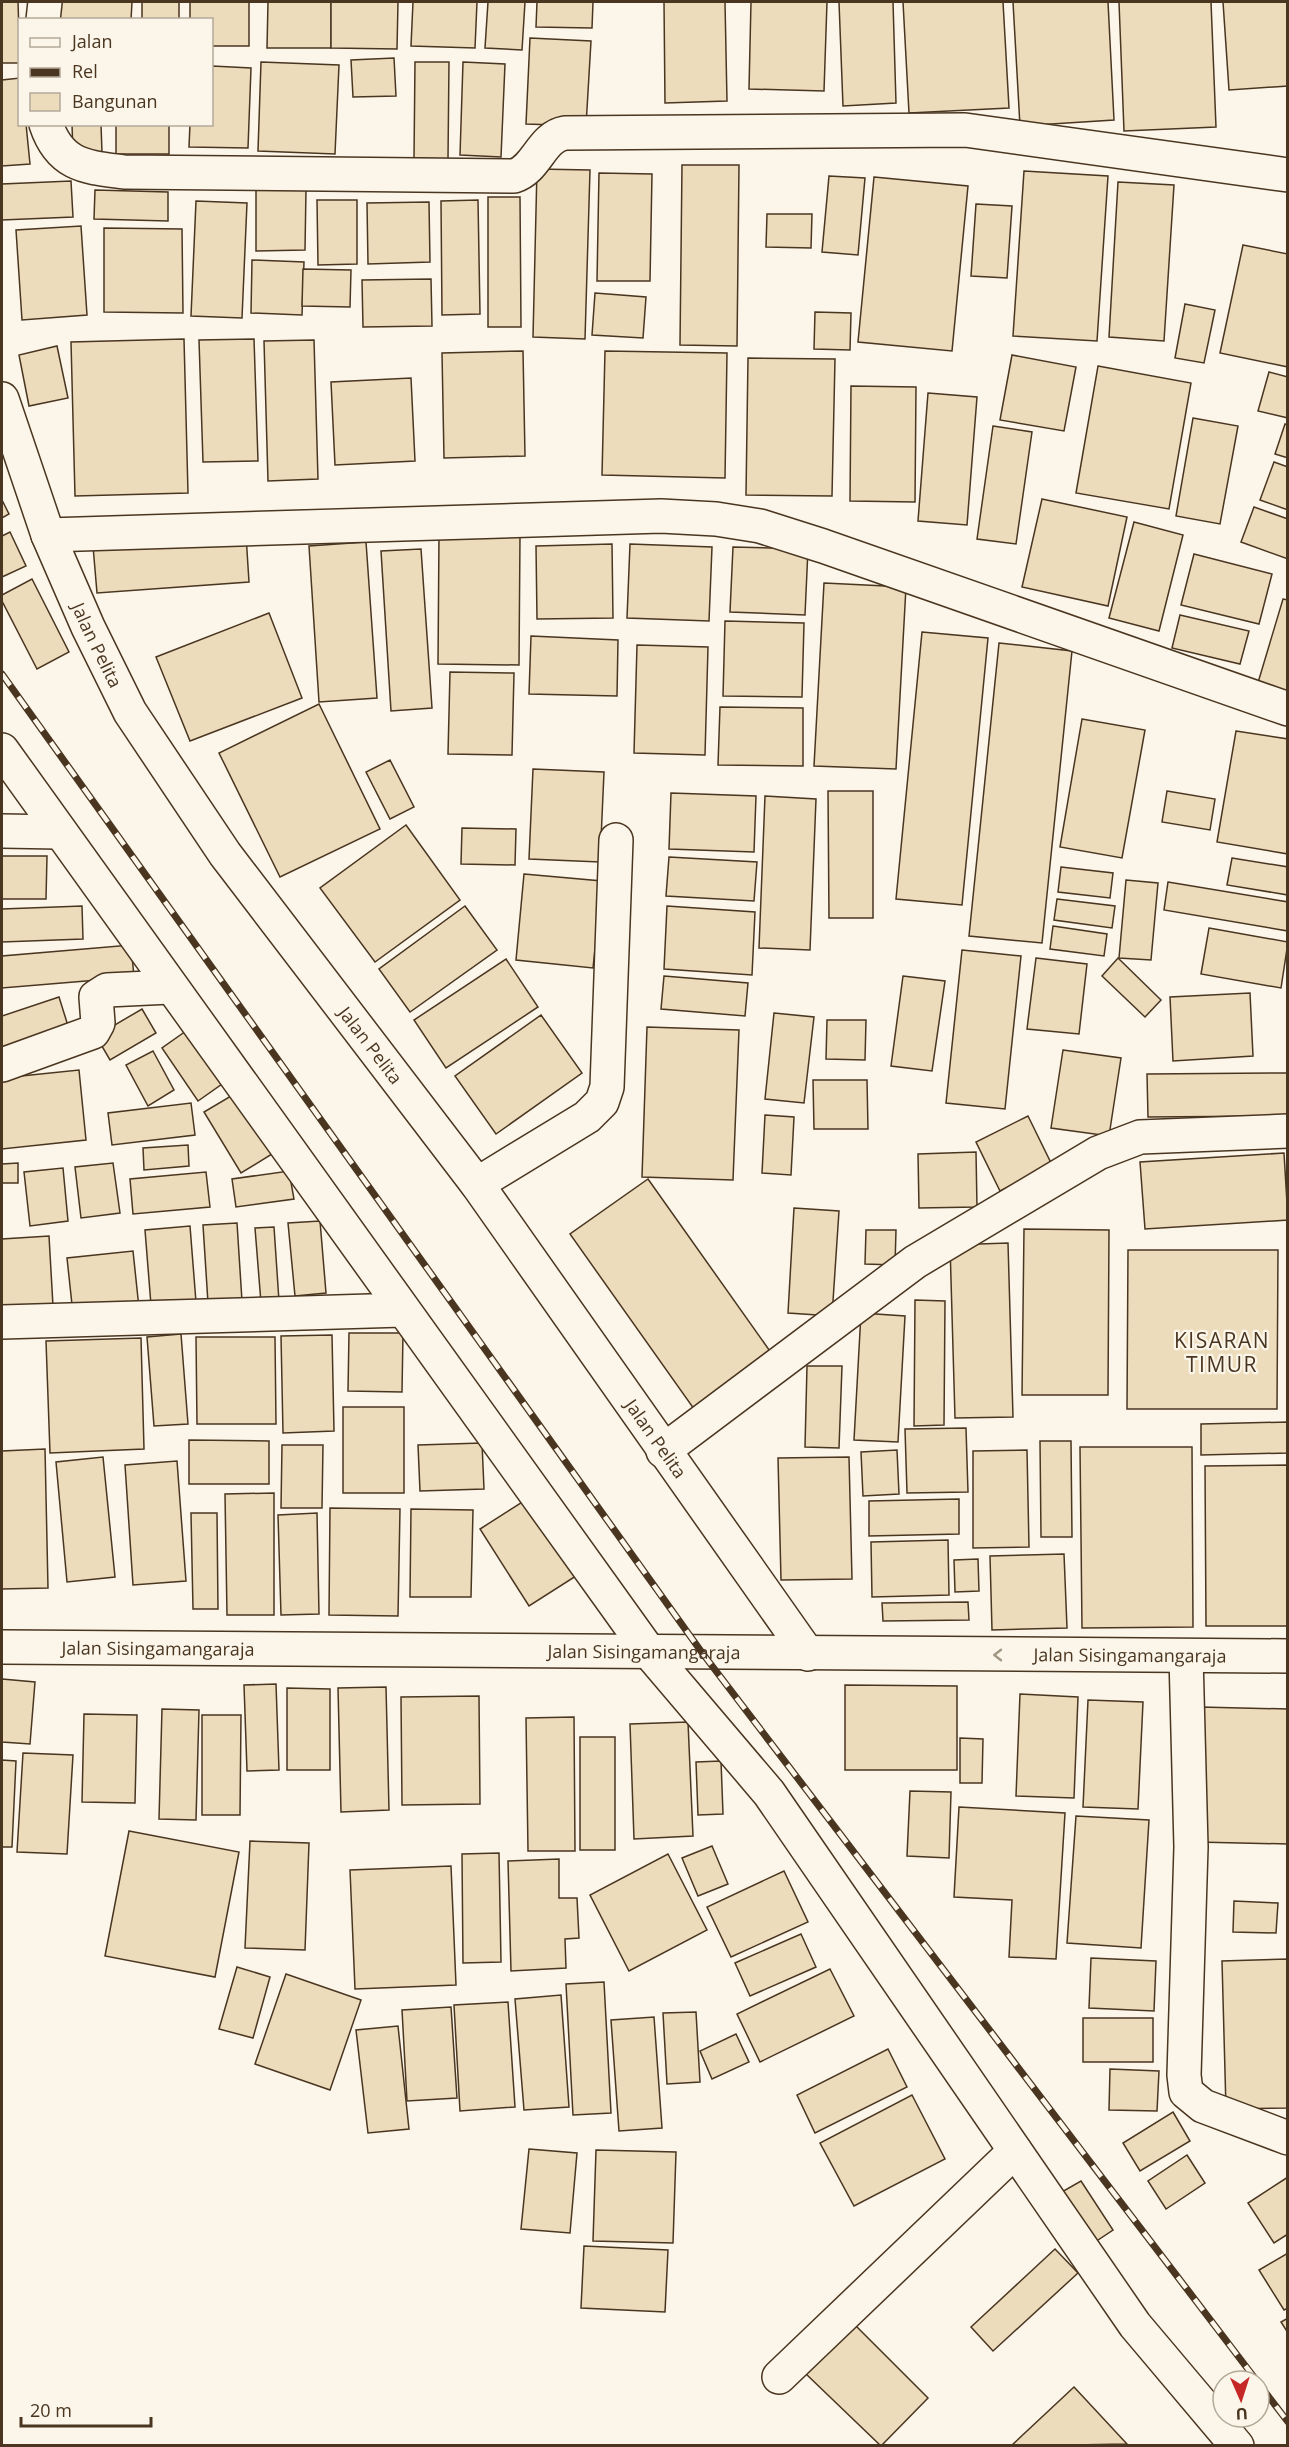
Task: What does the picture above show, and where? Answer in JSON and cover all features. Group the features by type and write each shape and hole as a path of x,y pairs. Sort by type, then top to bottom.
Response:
{"street":[{"path":"43,18 45,2"},
{"path":"47,126 53,144 79,166 124,172 514,176 526,169 551,139 565,133 966,130 1287,175"},
{"name":"Jalan Pelita","path":"2,399 48,535 88,627 130,712 225,854 477,1184 808,1654"},
{"path":"48,535 661,516 716,519 760,526 823,546 1287,709"},
{"path":"2,750 650,1653 769,1793 1135,2325 1237,2445"},
{"path":"2,831 59,832"},
{"path":"477,1184 587,1117 602,1102 607,1087 616,840"},
{"path":"2,1065 93,1032 98,1023 96,998 107,990 171,987"},
{"path":"663,1451 915,1262 1098,1153 1140,1137 1287,1131"},
{"path":"2,1322 403,1310"},
{"name":"Jalan Sisingamangaraja","path":"2,1647 1287,1656"},
{"path":"1186,1656 1191,1846 1184,2075 1186,2092 1203,2106 1287,2138"},
{"path":"779,2377 1015,2151"}],"building":[{"path":"2,2 18,2 18,63 2,63"},
{"path":"59,2 132,2 131,18 58,18"},
{"path":"142,2 179,2 179,18 142,18"},
{"path":"190,2 249,2 249,46 213,46 213,18 190,18"},
{"path":"268,2 331,2 331,48 267,48"},
{"path":"331,2 398,2 397,49 331,48"},
{"path":"413,2 477,2 475,48 411,46"},
{"path":"488,2 525,2 522,50 485,48"},
{"path":"537,2 593,2 592,28 536,27"},
{"path":"664,2 725,2 727,101 665,103"},
{"path":"751,2 827,2 824,91 749,89"},
{"path":"839,2 893,2 896,103 843,106"},
{"path":"903,2 1003,2 1009,108 909,113"},
{"path":"1013,2 1108,2 1114,120 1020,126"},
{"path":"1119,2 1211,2 1216,127 1124,131"},
{"path":"1223,2 1288,2 1288,86 1229,90"},
{"path":"530,38 591,41 586,126 526,124"},
{"path":"394,58 396,96 353,97 351,60"},
{"path":"261,62 339,65 335,154 258,151"},
{"path":"415,62 449,62 448,159 414,158"},
{"path":"463,62 505,64 501,157 460,155"},
{"path":"213,66 251,68 248,148 189,147 190,126 213,126"},
{"path":"18,78 18,126 26,126 30,164 2,166 2,80"},
{"path":"72,126 101,126 102,153 73,154"},
{"path":"116,126 169,126 169,154 116,154"},
{"path":"682,165 739,165 737,346 680,345"},
{"path":"537,169 590,170 585,339 533,337"},
{"path":"1024,171 1108,176 1097,341 1013,336"},
{"path":"599,173 652,174 650,281 597,281"},
{"path":"829,176 865,178 858,255 822,252"},
{"path":"874,177 968,186 952,351 858,342"},
{"path":"71,181 73,217 2,220 2,184"},
{"path":"1118,182 1174,185 1164,341 1109,337"},
{"path":"256,189 306,189 305,250 256,251"},
{"path":"95,190 168,192 168,221 94,219"},
{"path":"488,197 520,197 521,327 488,327"},
{"path":"317,200 357,200 357,264 318,265"},
{"path":"478,200 480,314 442,315 441,201"},
{"path":"196,201 247,203 242,318 191,316"},
{"path":"429,202 430,262 368,264 367,203"},
{"path":"976,204 1012,206 1007,278 971,276"},
{"path":"767,214 812,214 811,248 766,247"},
{"path":"81,226 87,315 22,320 16,230"},
{"path":"104,228 182,229 183,313 104,312"},
{"path":"1243,245 1288,254 1288,367 1220,353"},
{"path":"252,260 304,262 302,315 251,313"},
{"path":"303,269 351,270 350,307 302,306"},
{"path":"431,279 432,326 363,327 362,280"},
{"path":"595,293 646,297 643,338 592,335"},
{"path":"1185,304 1215,310 1204,363 1175,358"},
{"path":"815,312 851,313 850,350 814,349"},
{"path":"184,339 188,493 75,496 71,342"},
{"path":"254,339 258,461 203,462 199,340"},
{"path":"314,340 318,479 268,481 264,341"},
{"path":"57,346 68,398 29,406 19,355"},
{"path":"523,351 525,456 444,458 442,353"},
{"path":"605,351 727,353 725,478 602,475"},
{"path":"1012,355 1076,367 1064,431 1000,420"},
{"path":"748,358 835,359 832,496 746,495"},
{"path":"1098,366 1191,383 1169,509 1076,493"},
{"path":"1269,372 1288,377 1288,418 1258,411"},
{"path":"411,378 415,461 335,465 331,382"},
{"path":"851,386 916,387 915,502 850,501"},
{"path":"928,393 977,397 967,525 918,521"},
{"path":"1193,418 1238,426 1220,524 1176,516"},
{"path":"1285,424 1288,425 1288,458 1275,454"},
{"path":"993,426 1032,432 1016,544 977,539"},
{"path":"1274,462 1288,467 1288,510 1260,500"},
{"path":"1042,499 1127,517 1108,606 1022,587"},
{"path":"2,500 9,514 2,518"},
{"path":"1254,507 1288,519 1288,559 1241,542"},
{"path":"1134,522 1183,535 1159,631 1109,618"},
{"path":"10,532 26,566 2,577 2,536"},
{"path":"246,535 249,582 97,593 93,546"},
{"path":"439,535 520,535 519,665 438,664"},
{"path":"366,542 377,698 319,702 309,546"},
{"path":"612,544 613,618 537,619 536,546"},
{"path":"630,544 712,547 709,621 627,618"},
{"path":"733,547 808,549 805,615 730,612"},
{"path":"421,549 432,708 391,711 381,551"},
{"path":"1194,554 1272,574 1259,624 1181,605"},
{"path":"32,579 69,652 37,669 2,601 2,595"},
{"path":"824,583 906,587 896,769 814,766"},
{"path":"1283,599 1288,600 1288,695 1257,686"},
{"path":"269,613 302,698 190,741 156,657"},
{"path":"1180,615 1249,631 1240,664 1172,648"},
{"path":"725,621 804,623 802,697 723,696"},
{"path":"922,632 988,638 962,905 896,899"},
{"path":"531,636 618,640 617,696 529,694"},
{"path":"999,643 1072,651 1042,943 969,936"},
{"path":"637,645 708,647 705,755 634,753"},
{"path":"450,672 514,673 512,755 448,754"},
{"path":"319,704 380,829 280,877 219,753"},
{"path":"720,707 803,708 803,766 718,765"},
{"path":"1082,719 1145,730 1122,858 1060,847"},
{"path":"1236,731 1288,739 1288,854 1217,842"},
{"path":"390,760 414,807 390,819 366,772"},
{"path":"533,769 604,772 600,862 529,859"},
{"path":"828,791 873,791 873,918 829,918"},
{"path":"1167,791 1215,799 1210,830 1162,822"},
{"path":"671,793 756,796 754,852 669,849"},
{"path":"765,796 816,799 810,950 759,948"},
{"path":"406,825 460,900 375,962 320,888"},
{"path":"462,828 516,829 515,865 461,864"},
{"path":"2,856 47,856 46,899 2,899"},
{"path":"669,857 757,862 754,901 666,896"},
{"path":"1232,858 1288,867 1288,895 1227,885"},
{"path":"1061,867 1113,873 1110,898 1058,892"},
{"path":"524,874 602,881 593,968 516,960"},
{"path":"1126,880 1158,883 1151,960 1119,958"},
{"path":"1168,882 1288,902 1288,931 1164,910"},
{"path":"1057,899 1115,906 1112,928 1054,920"},
{"path":"82,906 83,939 2,942 2,909"},
{"path":"465,906 497,950 410,1012 379,969"},
{"path":"667,906 755,912 752,975 664,969"},
{"path":"1053,926 1107,934 1104,956 1050,949"},
{"path":"1209,928 1288,942 1281,988 1201,974"},
{"path":"131,945 134,977 2,988 2,956"},
{"path":"962,950 1021,956 1005,1109 946,1103"},
{"path":"1036,958 1087,964 1079,1034 1027,1029"},
{"path":"1118,958 1161,1000 1145,1017 1102,976"},
{"path":"506,959 538,1007 446,1068 414,1020"},
{"path":"664,976 748,983 745,1016 661,1009"},
{"path":"903,976 945,981 932,1071 891,1066"},
{"path":"1250,993 1253,1056 1173,1061 1170,997"},
{"path":"59,997 69,1029 2,1052 2,1016"},
{"path":"142,1009 156,1033 110,1060 96,1036"},
{"path":"774,1013 814,1017 804,1103 765,1099"},
{"path":"541,1015 582,1073 496,1134 455,1076"},
{"path":"827,1020 866,1020 865,1060 826,1059"},
{"path":"647,1027 739,1030 733,1180 642,1177"},
{"path":"186,1031 222,1084 198,1101 162,1048"},
{"path":"1063,1050 1121,1058 1109,1136 1051,1128"},
{"path":"153,1051 174,1090 148,1106 126,1065"},
{"path":"79,1070 86,1140 2,1149 2,1078"},
{"path":"1287,1073 1287,1116 1148,1117 1147,1074"},
{"path":"813,1080 867,1080 868,1129 814,1129"},
{"path":"236,1093 272,1154 241,1173 204,1112"},
{"path":"191,1103 195,1135 112,1145 108,1113"},
{"path":"765,1115 794,1117 791,1175 762,1173"},
{"path":"1028,1116 1052,1165 1000,1191 976,1142"},
{"path":"188,1145 189,1166 144,1170 143,1148"},
{"path":"976,1152 977,1207 919,1208 918,1154"},
{"path":"1284,1153 1288,1220 1145,1229 1140,1162"},
{"path":"18,1163 18,1183 2,1183 2,1164"},
{"path":"113,1163 120,1213 81,1218 75,1167"},
{"path":"63,1168 68,1221 30,1226 24,1172"},
{"path":"289,1171 294,1199 236,1207 232,1179"},
{"path":"206,1172 210,1207 133,1214 130,1179"},
{"path":"648,1179 772,1354 694,1409 570,1234"},
{"path":"794,1208 839,1211 832,1316 788,1313"},
{"path":"320,1221 326,1293 295,1296 288,1223"},
{"path":"237,1223 242,1301 208,1303 203,1225"},
{"path":"190,1226 196,1302 151,1305 145,1230"},
{"path":"274,1227 279,1301 261,1303 255,1228"},
{"path":"1024,1229 1109,1230 1108,1395 1022,1395"},
{"path":"866,1230 896,1230 895,1265 865,1264"},
{"path":"49,1236 53,1306 2,1309 2,1239"},
{"path":"1008,1243 1013,1417 955,1418 950,1245"},
{"path":"1128,1250 1278,1250 1277,1409 1127,1409"},
{"path":"133,1251 139,1308 73,1314 67,1258"},
{"path":"915,1300 945,1301 944,1425 914,1426"},
{"path":"861,1313 905,1316 898,1442 854,1440"},
{"path":"349,1333 403,1333 402,1392 348,1391"},
{"path":"181,1334 188,1424 154,1426 147,1337"},
{"path":"332,1335 334,1431 283,1433 281,1336"},
{"path":"196,1337 275,1337 276,1424 197,1424"},
{"path":"141,1338 144,1449 50,1453 46,1341"},
{"path":"807,1366 842,1366 839,1448 805,1447"},
{"path":"343,1407 404,1407 404,1493 343,1493"},
{"path":"1288,1422 1288,1453 1201,1455 1201,1424"},
{"path":"966,1428 968,1492 907,1493 905,1429"},
{"path":"189,1440 269,1441 269,1484 189,1484"},
{"path":"1040,1441 1071,1441 1072,1537 1041,1537"},
{"path":"482,1443 484,1489 420,1491 418,1445"},
{"path":"282,1445 323,1445 322,1508 281,1508"},
{"path":"1080,1447 1192,1447 1193,1627 1082,1628"},
{"path":"45,1449 48,1588 2,1589 2,1451"},
{"path":"897,1450 899,1494 863,1496 861,1452"},
{"path":"1027,1450 1029,1547 973,1548 973,1451"},
{"path":"103,1457 115,1577 67,1582 56,1462"},
{"path":"849,1457 852,1579 781,1580 778,1458"},
{"path":"177,1461 186,1581 133,1585 125,1465"},
{"path":"1288,1465 1288,1626 1206,1626 1205,1466"},
{"path":"274,1493 274,1615 227,1615 225,1494"},
{"path":"527,1499 576,1576 529,1606 480,1529"},
{"path":"959,1499 959,1534 869,1536 869,1501"},
{"path":"330,1508 400,1509 398,1616 329,1615"},
{"path":"411,1509 473,1510 471,1597 410,1597"},
{"path":"191,1513 217,1513 218,1609 193,1609"},
{"path":"317,1513 319,1614 281,1615 278,1515"},
{"path":"948,1540 949,1595 872,1597 871,1542"},
{"path":"1064,1554 1067,1628 992,1630 990,1556"},
{"path":"978,1559 979,1591 955,1592 954,1560"},
{"path":"968,1602 969,1620 883,1621 882,1603"},
{"path":"2,1679 35,1682 30,1744 2,1742"},
{"path":"276,1684 279,1770 247,1771 244,1685"},
{"path":"845,1685 957,1686 957,1770 845,1770"},
{"path":"386,1687 389,1810 341,1812 338,1688"},
{"path":"287,1688 330,1689 330,1770 287,1770"},
{"path":"1020,1694 1078,1697 1074,1798 1016,1796"},
{"path":"479,1696 480,1804 402,1805 401,1697"},
{"path":"1088,1700 1143,1702 1138,1809 1083,1807"},
{"path":"1200,1707 1288,1709 1288,1844 1197,1842"},
{"path":"162,1709 199,1710 196,1820 159,1819"},
{"path":"84,1714 137,1715 135,1803 82,1802"},
{"path":"202,1715 241,1715 240,1815 202,1815"},
{"path":"574,1717 575,1851 528,1851 526,1718"},
{"path":"688,1722 693,1836 634,1839 630,1724"},
{"path":"580,1737 615,1737 615,1850 580,1850"},
{"path":"960,1738 983,1739 982,1783 960,1783"},
{"path":"23,1753 73,1755 67,1854 17,1852"},
{"path":"2,1760 16,1761 12,1847 2,1847"},
{"path":"721,1761 723,1814 698,1815 696,1762"},
{"path":"910,1791 951,1792 949,1858 907,1856"},
{"path":"959,1807 1065,1813 1056,1959 1009,1957 1012,1900 954,1897"},
{"path":"1076,1816 1149,1820 1141,1948 1067,1943"},
{"path":"129,1831 239,1852 215,1977 105,1956"},
{"path":"250,1841 309,1843 305,1950 245,1948"},
{"path":"712,1846 728,1884 698,1896 682,1858"},
{"path":"499,1853 501,1962 463,1963 462,1854"},
{"path":"668,1854 707,1930 629,1971 590,1895"},
{"path":"559,1859 559,1898 577,1898 579,1938 565,1939 566,1968 511,1971 508,1861"},
{"path":"451,1866 456,1985 355,1989 350,1870"},
{"path":"784,1871 808,1922 731,1957 707,1907"},
{"path":"1234,1901 1278,1903 1276,1933 1233,1932"},
{"path":"801,1934 816,1967 750,1996 735,1963"},
{"path":"1091,1958 1156,1961 1154,2011 1089,2008"},
{"path":"1288,1959 1288,2108 1226,2109 1222,1961"},
{"path":"237,1967 270,1977 253,2038 219,2029"},
{"path":"830,1969 854,2016 760,2062 737,2014"},
{"path":"286,1974 361,2000 330,2090 255,2064"},
{"path":"604,1982 611,2113 573,2115 566,1984"},
{"path":"561,1995 569,2107 524,2110 515,1999"},
{"path":"508,2002 515,2107 460,2111 454,2005"},
{"path":"451,2007 457,2098 407,2101 402,2010"},
{"path":"696,2012 700,2082 667,2084 663,2013"},
{"path":"654,2017 662,2128 619,2131 611,2020"},
{"path":"1083,2018 1153,2018 1153,2062 1083,2062"},
{"path":"398,2026 409,2129 368,2133 356,2030"},
{"path":"736,2034 749,2062 712,2079 700,2051"},
{"path":"888,2049 907,2087 815,2133 797,2095"},
{"path":"1110,2069 1159,2071 1157,2111 1109,2110"},
{"path":"912,2095 945,2159 854,2206 820,2143"},
{"path":"1173,2112 1190,2141 1140,2171 1123,2143"},
{"path":"529,2149 577,2153 570,2233 521,2229"},
{"path":"596,2150 676,2152 673,2243 593,2241"},
{"path":"1187,2155 1205,2183 1166,2209 1148,2181"},
{"path":"1288,2177 1288,2234 1274,2243 1248,2203"},
{"path":"1081,2181 1113,2230 1092,2244 1060,2193"},
{"path":"584,2246 668,2250 665,2312 581,2308"},
{"path":"1055,2249 1078,2273 993,2351 971,2327"},
{"path":"1288,2253 1288,2308 1284,2310 1259,2270"},
{"path":"1288,2318 1288,2333 1281,2322"},
{"path":"854,2324 928,2398 881,2446 805,2373"},
{"path":"1074,2387 1127,2444 1011,2446"}],"railway":[{"path":"2,674 703,1654 1248,2369"},
{"path":"1271,2400 1288,2422"}],"district":[{"name":"KISARAN TIMUR","path":"1222,1352"}]}
